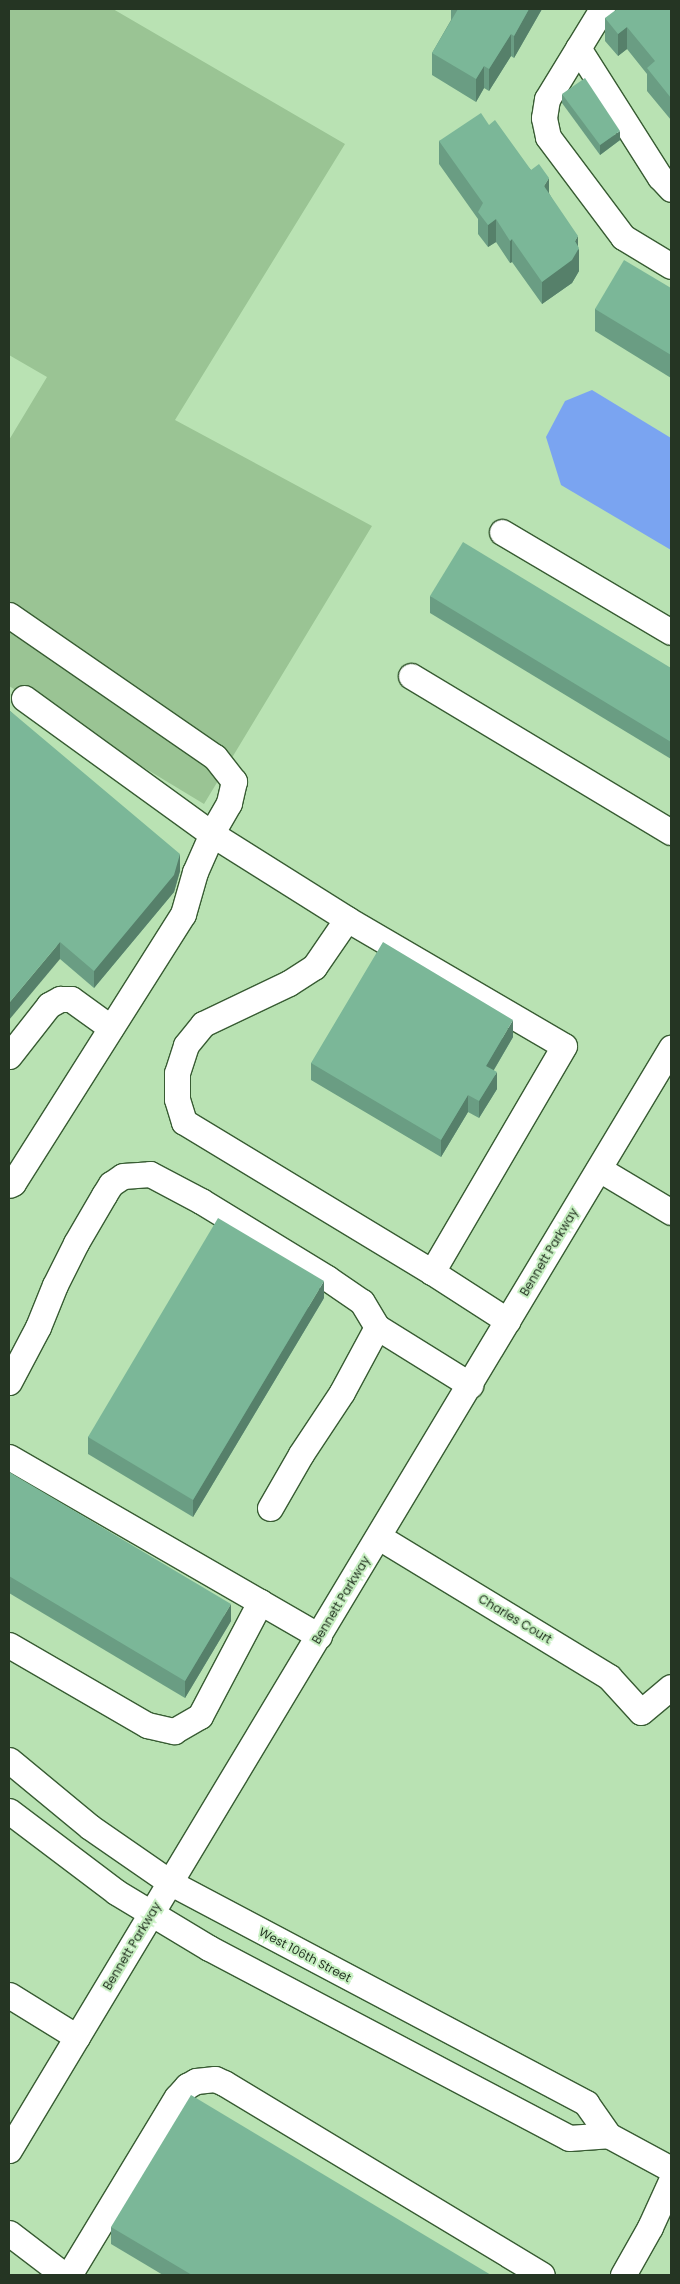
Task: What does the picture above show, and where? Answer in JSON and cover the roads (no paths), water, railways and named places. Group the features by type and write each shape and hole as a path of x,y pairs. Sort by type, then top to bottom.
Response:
{"street":[{"path":"602,9 547,99 544,118 548,137 623,237 671,266"},
{"path":"578,48 660,177 671,189"},
{"path":"502,532 671,632"},
{"path":"9,615 215,757 234,781 229,803 212,834 195,872 183,914 13,1183 9,1185"},
{"path":"411,676 671,832"},
{"path":"24,698 212,834 347,919 564,1046 432,1272"},
{"path":"347,919 314,967 289,983 202,1024 186,1045 177,1073 177,1099 184,1122 432,1272 508,1321"},
{"path":"9,1056 49,1006 60,1000 71,999 111,1028"},
{"name":"Bennett Parkway","path":"9,2150 379,1537 671,1048"},
{"path":"599,1169 671,1212"},
{"path":"9,1382 38,1327 76,1243 111,1184 123,1176 150,1174 202,1200 362,1302 378,1327 470,1385"},
{"path":"270,1508 301,1454 342,1392 378,1327"},
{"path":"9,1457 319,1636"},
{"name":"Charles Court","path":"379,1537 610,1677 641,1712 671,1687"},
{"path":"9,1645 147,1725 174,1732 200,1716 260,1602"},
{"name":"West 106th Street","path":"9,1760 90,1827 171,1883 586,2104 608,2135 671,2168"},
{"path":"9,1811 76,1864 151,1915 209,1948 569,2138 608,2135"},
{"path":"9,1995 77,2037"},
{"path":"69,2275 177,2097 186,2086 204,2080 215,2080 224,2083 542,2275"},
{"path":"623,2275 650,2227 671,2181"},
{"path":"9,2233 64,2275"}],"water":[{"path":"592,390 671,438 671,550 561,485 546,437 565,401"}]}
